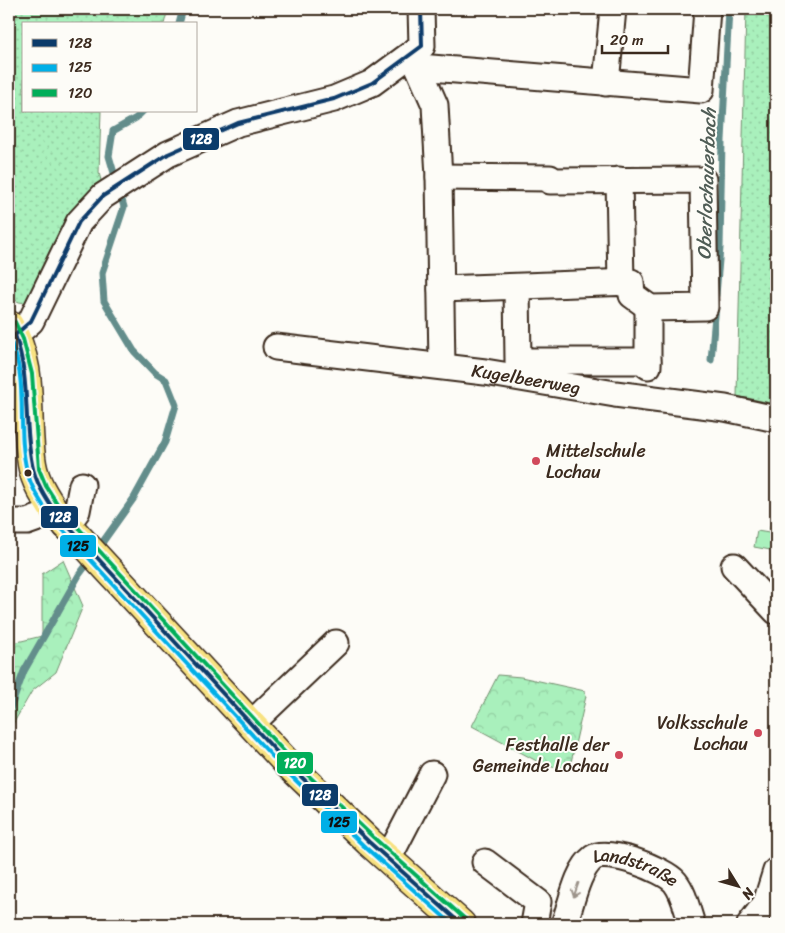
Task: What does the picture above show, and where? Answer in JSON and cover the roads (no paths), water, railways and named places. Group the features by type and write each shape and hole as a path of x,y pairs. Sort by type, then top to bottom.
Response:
{"main road":[{"path":"12,330 38,408 29,433 32,465 41,489 61,519 287,763 388,859 461,924"}],"street":[{"path":"415,60 422,46 421,9"},
{"path":"606,83 614,9"},
{"path":"12,330 31,321 80,222 113,190 168,154 238,123 334,99 372,83 415,60 606,83 701,90 708,9"},
{"path":"415,60 435,105 439,177 442,366"},
{"path":"439,177 550,178 550,181 703,180 705,307 648,306 632,295 631,282 517,288 441,289"},
{"path":"619,180 621,283"},
{"path":"517,288 518,361 648,374 648,306"},
{"name":"Kugelbeerweg","path":"276,347 442,366 648,374 725,408 776,419"},
{"path":"9,522 61,519 78,512 82,485"},
{"path":"734,566 776,611"},
{"path":"251,724 336,643"},
{"path":"388,859 432,774"},
{"name":"Landstraße","path":"564,924 583,871 593,858 604,854 636,862 674,881 684,897 692,924"},
{"path":"485,862 538,902 534,924"},
{"path":"750,924 766,903 776,871"}],"waterway":[{"path":"180,22 183,9"},
{"name":"Oberlochauerbach","path":"716,295 720,248 722,140 729,9"},
{"path":"97,550 134,498 165,442 176,405 166,380 155,373 134,351 104,301 102,273 124,207 109,156 113,131 136,118 142,112"},
{"name":"Oberlochauerbach","path":"711,360 716,305"},
{"path":"9,712 24,671 79,575 91,559"}],"place":[{"name":"Mittelschule Lochau","path":"536,461"},
{"name":"Volksschule Lochau","path":"758,733"},
{"name":"Festhalle der Gemeinde Lochau","path":"619,755"}]}
